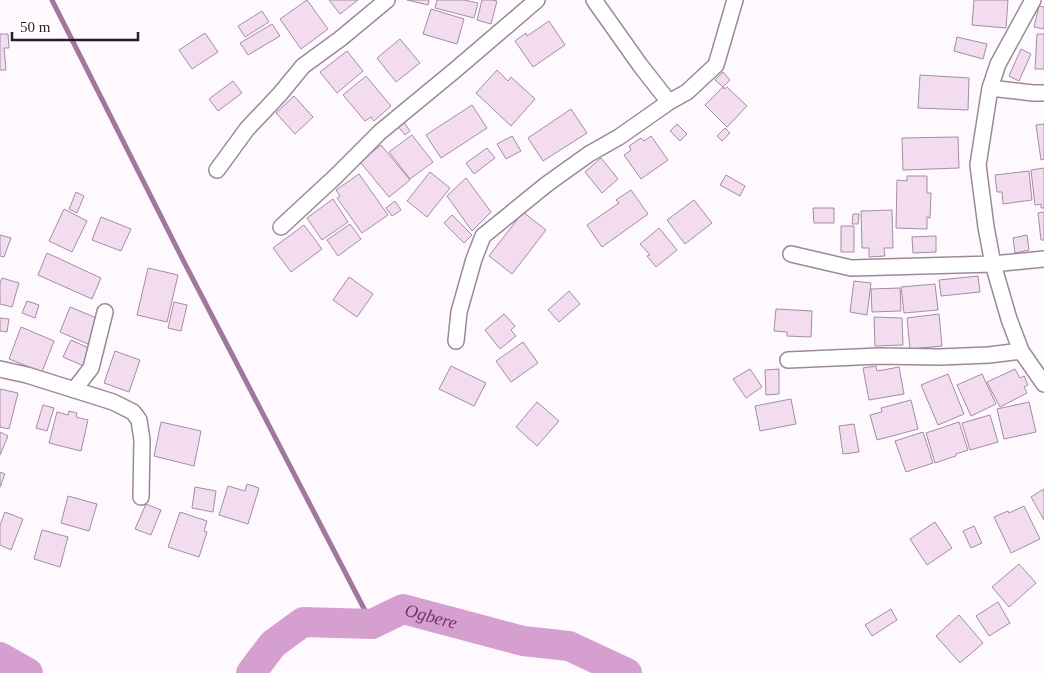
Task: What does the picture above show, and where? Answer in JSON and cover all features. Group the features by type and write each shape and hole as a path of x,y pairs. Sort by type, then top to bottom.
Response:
{"street":[{"path":"217,170 247,129 303,66 387,0"},
{"path":"281,227 380,132 537,0"},
{"path":"594,0 640,65 670,102"},
{"path":"456,341 459,312 474,259 484,236 547,184 589,154 619,137 687,92 716,65 735,0"},
{"path":"1033,0 998,64 990,88 978,165 993,264 1009,319 1021,351 1044,386"},
{"path":"990,88 1044,93"},
{"path":"791,254 851,268 993,264 1044,259"},
{"path":"74,390 91,368 106,312"},
{"path":"788,360 879,356 940,357 989,355 1021,351"},
{"path":"0,369 27,374 113,402 133,412 139,420 142,440 141,497"}],"building":[{"path":"307,0 328,29 301,49 280,19"},
{"path":"329,0 358,0 340,14"},
{"path":"407,0 429,0 428,5"},
{"path":"437,0 464,0 478,3 474,18 435,8"},
{"path":"482,0 497,1 491,24 477,20"},
{"path":"974,0 1008,0 1006,28 972,25"},
{"path":"1039,6 1044,7 1044,29 1034,27"},
{"path":"431,9 464,19 457,44 423,34"},
{"path":"262,11 269,22 245,37 238,26"},
{"path":"549,21 565,45 533,67 515,41 526,33 527,36"},
{"path":"272,24 280,36 248,55 240,43"},
{"path":"205,33 218,52 192,69 179,50"},
{"path":"0,34 8,34 9,48 4,48 6,70 0,70"},
{"path":"1037,34 1044,34 1044,69 1035,69"},
{"path":"957,37 987,44 983,59 954,51"},
{"path":"400,39 420,63 396,82 377,58"},
{"path":"1021,49 1031,54 1019,81 1009,76"},
{"path":"347,51 363,71 337,93 320,72"},
{"path":"497,70 508,81 511,77 535,99 511,126 476,93"},
{"path":"723,72 730,80 723,87 715,80"},
{"path":"920,75 969,78 968,110 918,108"},
{"path":"366,76 391,106 374,121 371,117 365,121 343,95"},
{"path":"233,81 242,93 218,111 209,99"},
{"path":"723,87 724,89 727,87 747,106 727,127 705,105"},
{"path":"294,96 313,117 295,134 276,113"},
{"path":"472,105 487,128 441,158 426,135"},
{"path":"571,109 587,133 543,161 528,138"},
{"path":"403,121 410,131 405,135 397,125"},
{"path":"677,124 687,134 680,141 670,131"},
{"path":"1044,124 1044,159 1041,160 1036,125"},
{"path":"725,128 730,133 722,141 717,136"},
{"path":"412,135 433,162 410,179 389,152"},
{"path":"512,136 521,151 506,159 497,144"},
{"path":"651,136 668,160 641,179 624,155 631,150 629,146 641,138 644,141"},
{"path":"958,137 959,168 903,170 902,138"},
{"path":"381,145 410,180 389,197 360,162"},
{"path":"487,148 495,158 474,174 466,163"},
{"path":"601,158 618,179 602,193 585,172"},
{"path":"1044,168 1044,208 1041,208 1041,204 1035,205 1031,170"},
{"path":"1029,171 1032,200 1003,204 1002,192 997,192 995,175"},
{"path":"430,172 450,188 427,217 407,201"},
{"path":"359,174 388,215 362,233 337,198 340,196 336,190"},
{"path":"726,175 745,186 740,196 720,185"},
{"path":"907,176 927,176 927,193 931,193 930,218 927,217 927,229 896,228 897,180 907,181"},
{"path":"466,178 491,212 472,231 447,196"},
{"path":"631,190 648,214 602,247 587,225 619,203 616,200"},
{"path":"76,192 84,196 77,213 69,209"},
{"path":"333,199 348,222 322,240 307,218"},
{"path":"694,200 712,223 685,244 667,220"},
{"path":"395,201 401,210 392,216 386,208"},
{"path":"813,208 834,208 834,223 814,223"},
{"path":"64,209 87,221 72,252 49,241"},
{"path":"892,210 893,248 884,248 885,256 869,257 869,248 862,248 861,211"},
{"path":"523,212 546,230 512,274 489,256"},
{"path":"1044,212 1044,240 1041,240 1038,213"},
{"path":"853,214 859,214 858,224 852,224"},
{"path":"452,215 472,235 464,243 444,223"},
{"path":"101,217 131,229 121,251 92,240"},
{"path":"350,224 361,239 338,256 327,240"},
{"path":"304,225 322,249 291,272 273,248"},
{"path":"841,226 854,226 854,252 841,252"},
{"path":"659,228 677,250 656,267 647,256 650,255 640,244"},
{"path":"0,235 11,238 4,257 0,256"},
{"path":"1027,235 1029,250 1015,253 1013,238"},
{"path":"936,236 936,252 913,253 912,237"},
{"path":"47,253 101,278 92,299 38,275"},
{"path":"148,268 178,275 167,322 137,315"},
{"path":"978,276 980,292 941,296 939,280"},
{"path":"349,277 373,294 357,317 333,300"},
{"path":"2,278 19,283 12,307 0,304 0,283"},
{"path":"854,281 871,283 867,315 850,312"},
{"path":"935,284 938,310 904,313 901,287"},
{"path":"900,288 901,311 872,312 871,289"},
{"path":"569,291 580,304 559,322 548,310"},
{"path":"27,301 39,305 35,318 22,313"},
{"path":"174,302 187,305 181,331 168,328"},
{"path":"70,307 99,319 88,344 60,332"},
{"path":"776,309 812,311 811,337 787,336 787,332 774,331"},
{"path":"504,314 515,326 511,330 516,336 500,349 485,330"},
{"path":"939,314 942,346 910,349 907,318"},
{"path":"874,317 902,318 903,345 875,346"},
{"path":"0,318 9,319 7,332 0,331"},
{"path":"21,327 54,341 42,372 9,359"},
{"path":"71,340 93,350 86,367 63,357"},
{"path":"523,342 538,363 511,382 496,361"},
{"path":"115,351 140,360 129,392 104,383"},
{"path":"451,366 486,383 474,406 439,389"},
{"path":"876,366 877,371 899,367 904,394 869,400 863,368"},
{"path":"750,369 762,387 746,398 733,379"},
{"path":"779,369 779,394 766,395 765,370"},
{"path":"1015,369 1020,378 1024,376 1028,385 1024,387 1027,393 1000,407 987,382"},
{"path":"948,374 964,414 938,425 921,385"},
{"path":"982,374 996,404 971,416 957,385"},
{"path":"0,389 18,393 9,429 0,427"},
{"path":"791,399 796,424 760,431 755,406"},
{"path":"911,400 918,429 877,440 870,415 882,412 881,408"},
{"path":"537,402 559,421 537,446 516,427"},
{"path":"1029,402 1036,432 1004,439 997,409"},
{"path":"43,405 54,408 47,431 36,428"},
{"path":"69,411 77,413 76,417 88,420 81,451 49,443 57,412 68,415"},
{"path":"990,415 998,442 970,450 962,423"},
{"path":"161,422 201,431 194,466 154,456"},
{"path":"959,422 968,450 935,463 926,433"},
{"path":"854,424 859,452 843,454 839,426"},
{"path":"0,432 8,436 0,455"},
{"path":"923,432 933,463 906,472 895,441"},
{"path":"0,472 5,474 0,487"},
{"path":"247,484 259,488 248,524 219,515 228,486 245,491"},
{"path":"195,487 216,491 213,512 192,508"},
{"path":"1044,489 1044,520 1031,497"},
{"path":"68,496 97,504 89,531 61,523"},
{"path":"146,504 161,510 151,535 135,529"},
{"path":"1024,506 1040,539 1011,553 994,517"},
{"path":"5,512 23,519 11,550 0,545 0,525"},
{"path":"180,512 207,521 204,531 207,532 199,557 168,547"},
{"path":"935,522 952,548 927,565 910,539"},
{"path":"974,526 982,543 971,548 963,531"},
{"path":"42,530 68,537 60,567 34,559"},
{"path":"1019,564 1036,583 1009,607 992,587"},
{"path":"998,602 1010,623 989,636 976,616"},
{"path":"891,609 897,620 872,636 865,625"},
{"path":"959,615 983,643 960,663 936,636"}],"waterway":[{"path":"52,0 181,256 372,624"},
{"name":"Ogbere","path":"251,673 273,644 303,622 372,624 403,609 523,641 569,646 627,673"},
{"name":"Ogbere","path":"0,657 28,673"}]}
